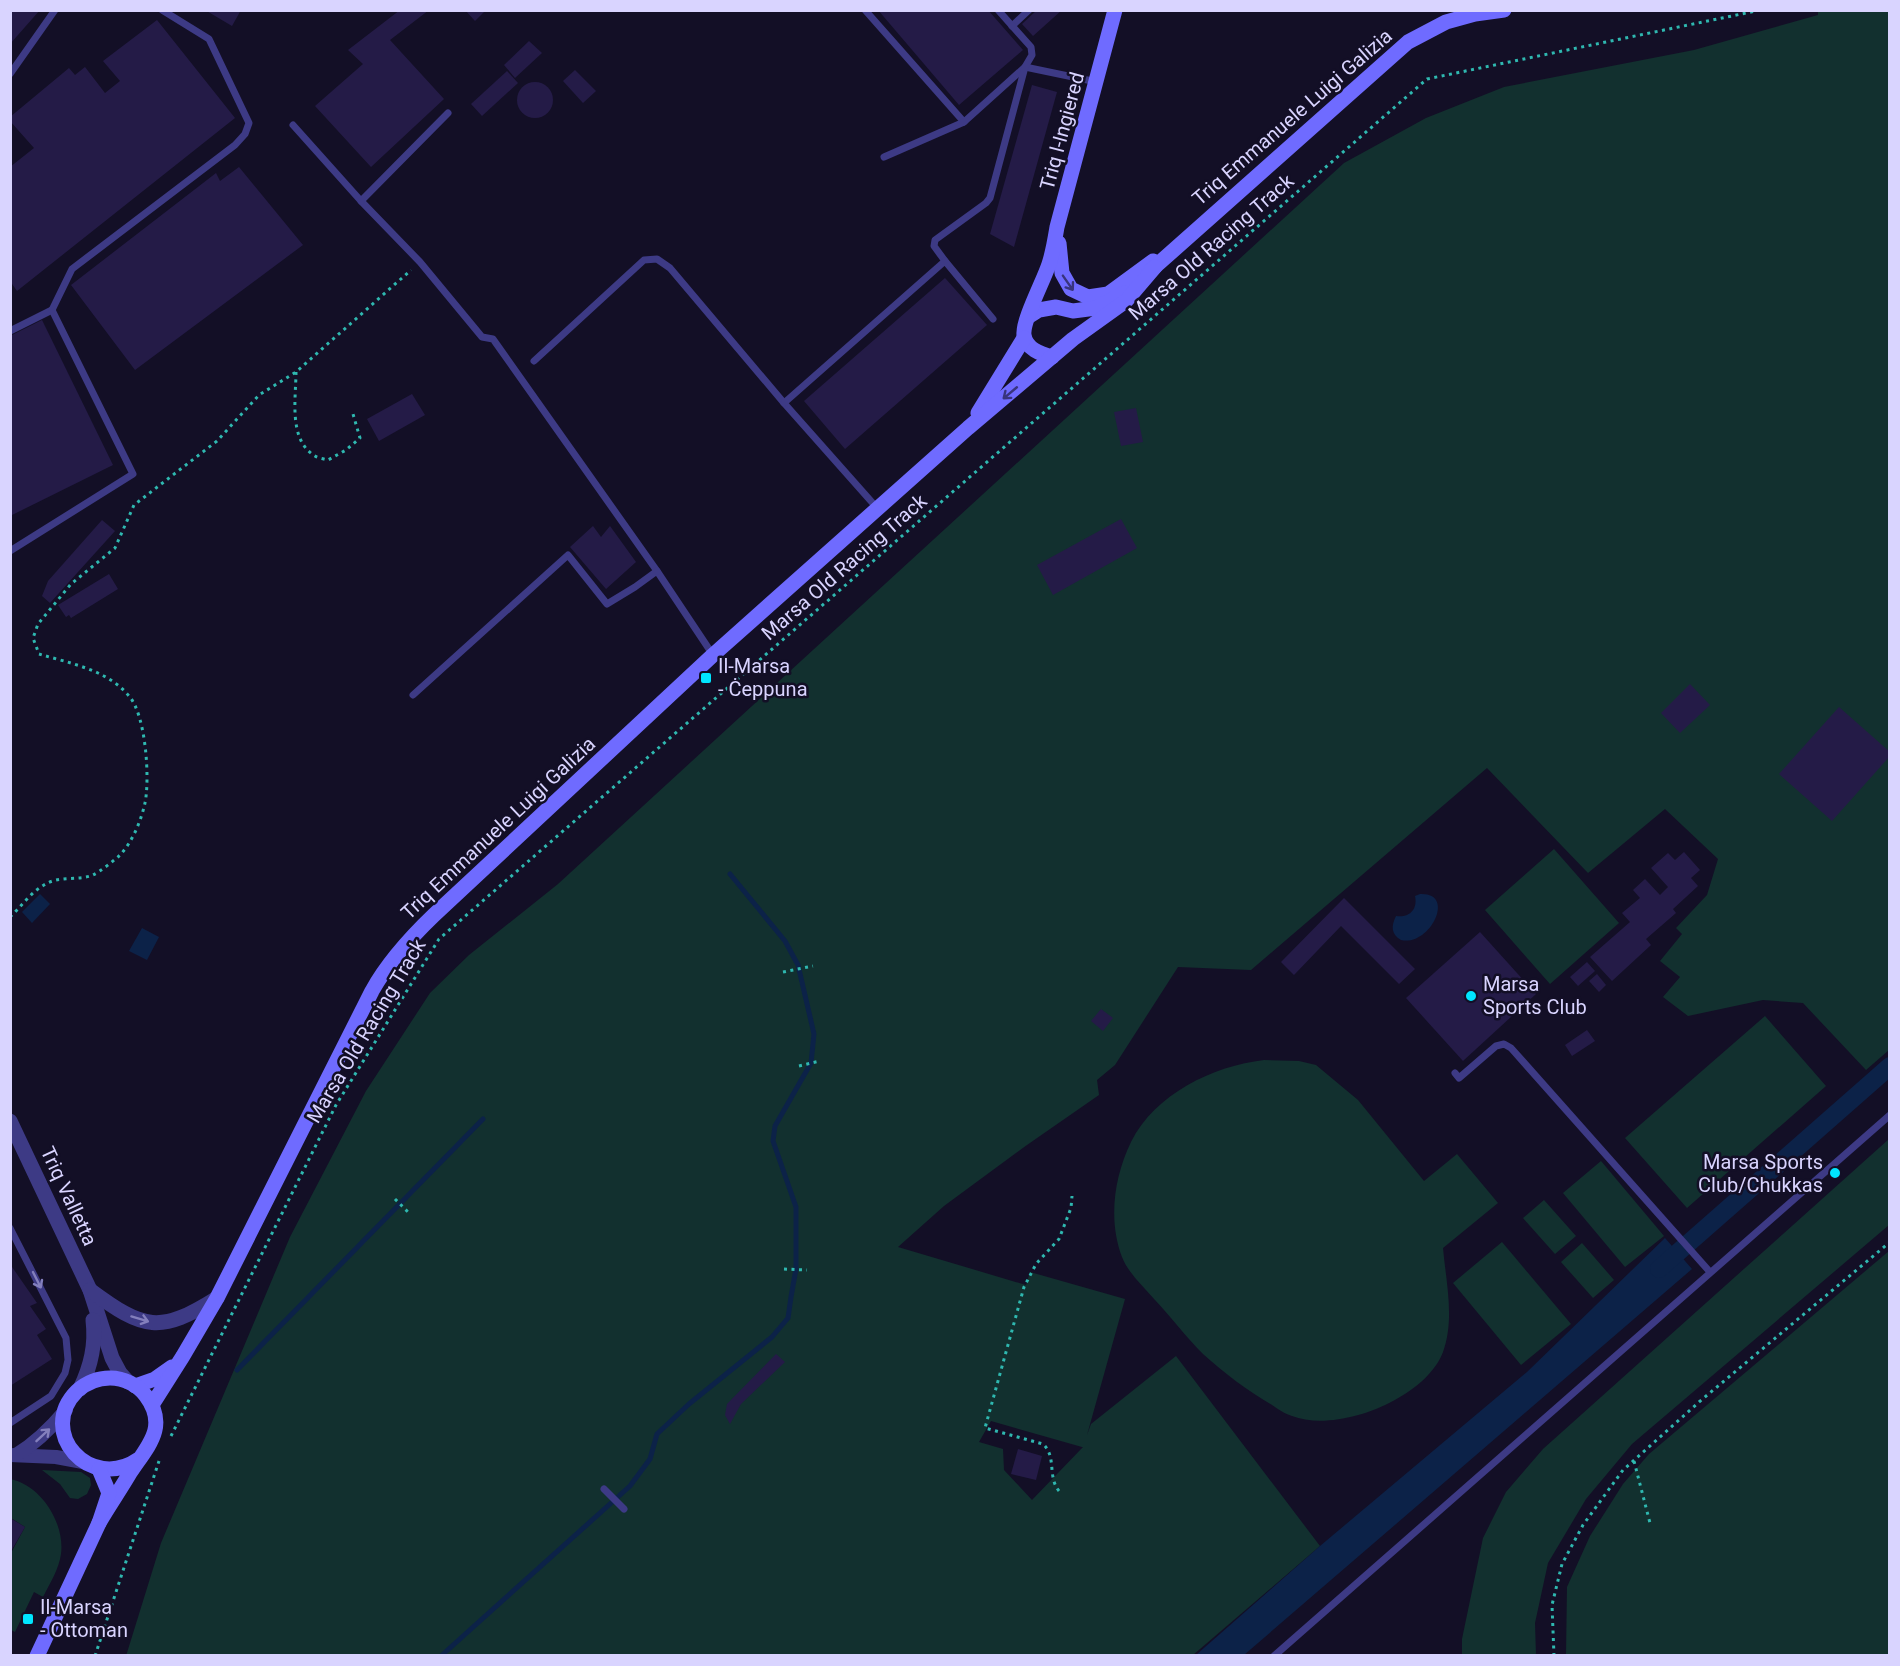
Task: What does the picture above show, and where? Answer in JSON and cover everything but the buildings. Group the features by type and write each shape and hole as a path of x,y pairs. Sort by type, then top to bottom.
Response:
{"main road":[{"name":"Triq l-Ingiered","path":"1057,309 1049,287 1050,262 1057,227 1115,10"},
{"name":"Triq Emmanuele Luigi Galizia","path":"1057,309 1073,311 1096,308 1124,293 1408,42 1446,22 1475,14 1504,10"},
{"path":"1057,227 1062,273 1071,289 1088,297 1108,294 1196,229"},
{"name":"Triq l-Ingiered","path":"1028,317 1050,262"},
{"name":"Triq Emmanuele Luigi Galizia","path":"152,1405 217,1298 372,991 390,961 426,923 713,655 968,428 1052,357 1073,333 1126,301 1155,267"},
{"path":"1052,357 1031,348 1024,338 1024,326 1028,317 1039,310 1057,309 1073,333"},
{"name":"Triq Emmanuele Luigi Galizia","path":"968,428 1002,377 1024,338"},
{"name":"Triq Emmanuele Luigi Galizia","path":"132,1384 155,1379 183,1356"},
{"path":"99,1523 150,1446 155,1430 154,1413 152,1405 142,1391 132,1384 103,1378 80,1389 66,1410 63,1426 71,1450 83,1462 99,1469 116,1470 139,1460"},
{"path":"37,1656 99,1523 109,1493 99,1469"}],"street":[{"name":"Triq Valletta","path":"10,1121 90,1290 112,1358 120,1373 132,1384"},
{"path":"90,1290 130,1316 154,1323 165,1323 183,1318 217,1298"},
{"name":"Triq Valletta","path":"80,1389 90,1365 94,1343 90,1290"},
{"path":"13,1455 29,1447 45,1434 66,1410"},
{"path":"13,1455 56,1457 83,1462"}],"lane":[{"path":"10,74 56,10"},
{"path":"10,331 52,310 72,269 235,145 245,134 249,123 209,39 162,10"},
{"path":"865,10 964,122"},
{"path":"884,157 964,122 1029,62 1032,50 998,10"},
{"path":"1012,26 1029,10"},
{"path":"1025,67 1097,82"},
{"path":"993,319 934,246 935,240 990,198 1025,67"},
{"path":"361,201 448,113"},
{"path":"293,125 420,262 482,337 493,339 657,571 713,655"},
{"path":"534,361 644,260 657,259 670,268 784,403 878,509"},
{"path":"784,403 945,261"},
{"path":"10,551 132,474 52,310"},
{"path":"413,695 568,555 607,604 657,571"},
{"path":"1455,1073 1459,1078 1496,1046 1504,1044 1511,1048 1710,1272"},
{"path":"1274,1656 1890,1115"},
{"path":"10,1228 66,1338 68,1360 65,1373 51,1396 10,1422"},
{"path":"604,1489 624,1509"}],"path":[{"name":"Marsa Old Racing Track","path":"171,1436 336,1105 439,939 1427,79 1756,11"},
{"path":"10,917 44,884 61,878 92,875 120,855 132,839 145,803 147,765 144,742 141,720 131,697 116,683 86,668 39,654 33,638 38,624 70,584 115,548 134,505 217,441 259,395 296,372 420,262"},
{"path":"296,372 297,431 304,447 315,456 328,460 346,450 360,438 353,414"},
{"path":"783,972 813,966"},
{"path":"799,1066 820,1061"},
{"path":"1059,1491 1053,1484 1048,1449 1042,1444 985,1428 1024,1287 1036,1264 1059,1239 1071,1208 1072,1196"},
{"path":"395,1199 408,1212"},
{"path":"1554,1656 1552,1605 1562,1564 1584,1525 1623,1470 1699,1402 1890,1242"},
{"path":"784,1269 807,1270"},
{"path":"94,1656 160,1458"},
{"path":"1634,1461 1650,1523"}],"green space":[{"path":"1818,11 1889,11 1889,1050 1866,1070 1803,1003 1763,1000 1688,1016 1663,997 1680,977 1660,961 1682,934 1676,928 1707,895 1718,859 1665,809 1588,873 1487,768 1251,970 1178,967 1115,1065 1097,1080 1099,1095 944,1206 898,1247 1026,1285 1030,1272 1125,1299 1087,1435 1091,1424 1176,1356 1320,1546 1193,1655 126,1656 161,1543 290,1237 366,1091 430,993 469,955 558,884 1344,163 1426,118 1504,87 1694,50 1818,15","holes":["991,1421 1083,1447 1032,1500 1004,1470 1003,1449 979,1442"]},
{"path":"1554,849 1619,923 1550,984 1485,910"},
{"path":"1765,1016 1826,1086 1687,1208 1625,1138"},
{"path":"1264,1060 1299,1061 1316,1065 1358,1100 1424,1181 1457,1154 1498,1203 1443,1248 1449,1314 1447,1339 1434,1369 1419,1384 1400,1397 1356,1416 1333,1420 1311,1420 1292,1416 1279,1410 1236,1381 1203,1354 1137,1280 1128,1269 1118,1243 1114,1214 1117,1184 1125,1155 1142,1125 1155,1110 1187,1085 1225,1069"},
{"path":"1889,1139 1889,1225 1632,1444 1586,1499 1548,1563 1535,1623 1536,1655 1462,1655 1462,1639 1483,1538 1506,1492 1543,1449"},
{"path":"1601,1161 1664,1236 1625,1267 1563,1193"},
{"path":"1544,1200 1576,1236 1555,1254 1523,1218"},
{"path":"1502,1242 1571,1324 1521,1365 1453,1283"},
{"path":"1582,1243 1614,1280 1593,1298 1561,1262"},
{"path":"1889,1251 1889,1655 1566,1655 1567,1587 1590,1536 1623,1484 1649,1454"},
{"path":"42,1470 81,1472 90,1478 91,1485 87,1494 78,1499 70,1498 60,1484"},
{"path":"10,1479 32,1489 41,1497 55,1518 61,1542 60,1560 43,1597 34,1592 15,1632 11,1630 11,1553 25,1527 11,1518"}],"water":[{"path":"40,894 50,904 32,923 22,912"},
{"path":"1420,894 1431,896 1437,901 1438,910 1435,919 1430,928 1421,935 1412,940 1401,940 1394,932 1394,920 1396,916 1405,916 1414,909 1415,896"},
{"path":"142,928 159,937 147,960 129,951"},
{"path":"1665,1238 1692,1269 1244,1655 1196,1655 1320,1546 1527,1372"}],"waterway":[{"path":"441,1656 630,1486 650,1459 657,1434 689,1404 772,1337 788,1318 796,1269 796,1207 773,1141 775,1126 811,1063 814,1034 798,965 785,941 730,874"},
{"path":"1659,1269 1890,1066"},
{"path":"237,1370 483,1119"}],"place":[{"name":"Il-Marsa - Ċeppuna","path":"706,678"},
{"name":"Marsa Sports Club","path":"1471,996"},
{"name":"Marsa Sports Club/Chukkas","path":"1835,1173"},
{"name":"Il-Marsa - Ottoman","path":"28,1619"}]}
